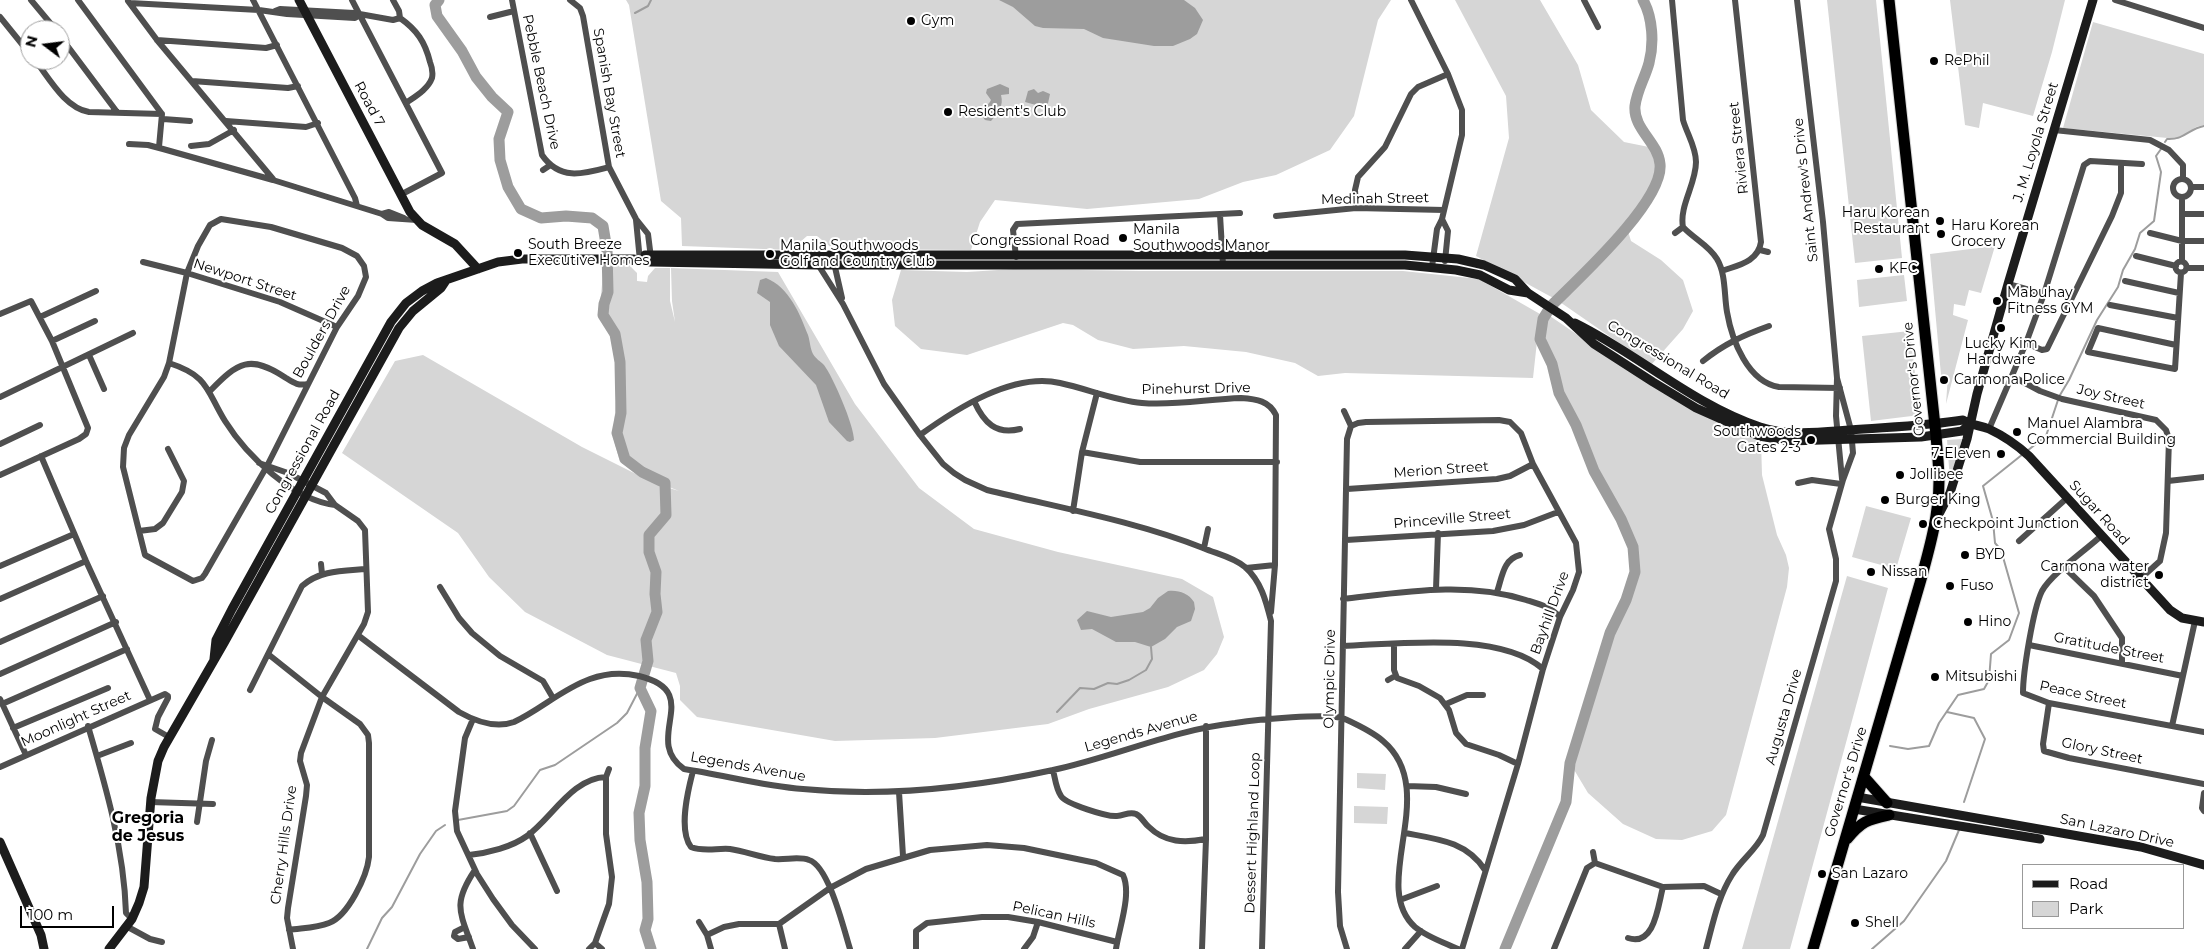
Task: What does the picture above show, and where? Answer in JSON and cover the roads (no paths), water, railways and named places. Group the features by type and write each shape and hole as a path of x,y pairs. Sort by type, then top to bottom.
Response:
{"highway":[{"name":"Governor's Drive","path":"1813,949 1912,610 1936,520 1939,481 1935,430 1889,0"},
{"path":"1864,777 1892,804"},
{"path":"1844,842 1859,824 1867,820 1892,815"}],"main road":[{"name":"Road 7","path":"299,0 308,13 417,220"},
{"name":"Road 7","path":"303,0 410,212 425,227 455,244 474,270"},
{"name":"J. M. Loyola Street","path":"1936,520 1950,493 2008,284 2093,0"},
{"name":"Congressional Road","path":"651,259 832,254 1223,265 1405,265 1444,268 1480,275 1509,290 1528,292"},
{"name":"Congressional Road","path":"109,949 129,922 139,903 144,887 150,802 158,761 168,737 184,714 214,659 391,322 422,291 437,283 445,282 498,262 522,259 638,258 746,263 834,264 1223,255 1445,257 1484,265 1515,278 1528,292 1565,318 1594,344 1696,408 1744,431 1766,438 1788,441 1851,434 1935,430"},
{"name":"Congressional Road","path":"306,483 399,328 445,282"},
{"path":"400,312 407,319"},
{"name":"Sugar Road","path":"1935,430 1963,420 1989,429 2019,446 2170,610 2182,618 2200,622"},
{"name":"San Lazaro Drive","path":"1858,797 2141,847 2204,865"},
{"path":"1892,804 1892,815"},
{"path":"1854,809 2040,839"},
{"path":"2010,834 2023,826"},
{"path":"0,842 41,935 44,949"}],"street":[{"path":"32,0 48,20"},
{"path":"78,0 162,116 159,148"},
{"path":"253,0 318,123 355,198 356,206"},
{"path":"352,0 442,173 404,193"},
{"path":"393,0 399,11 400,18 415,29 426,44 432,71 432,78 422,92 406,103"},
{"name":"Pebble Beach Drive","path":"512,0 542,155 549,166 567,173 592,171 609,167"},
{"name":"Spanish Bay Street","path":"570,0 580,8 584,16 609,167 636,219 648,234 651,259"},
{"path":"1411,0 1448,74 1462,110 1463,122 1442,219 1437,229 1432,267"},
{"path":"1584,0 1598,27"},
{"path":"1672,0 1683,120 1691,139 1696,161 1683,214 1683,228"},
{"name":"Riviera Street","path":"1735,0 1760,250"},
{"name":"Saint Andrew's Drive","path":"1797,0 1823,222 1838,388 1836,416 1838,435"},
{"path":"2115,1 2204,28"},
{"path":"129,2 275,11 280,9 308,13 354,13 393,20 400,18"},
{"path":"129,2 157,40 234,130 273,180"},
{"path":"490,17 514,11"},
{"path":"0,17 20,42"},
{"path":"157,40 266,48 277,45"},
{"path":"70,49 118,112"},
{"path":"43,70 68,102 78,110 162,116 190,121"},
{"path":"1356,208 1355,190 1358,178 1378,157 1391,138 1411,94 1418,87 1448,74"},
{"path":"192,81 288,88 298,86"},
{"path":"226,121 306,127 318,123"},
{"path":"191,146 209,144 234,130"},
{"path":"2054,130 2150,140 2169,150 2184,165 2183,179"},
{"path":"129,144 159,148 273,180 382,214 388,218 417,220"},
{"path":"1989,429 2026,343 2044,294 2084,165 2090,160 2142,164"},
{"path":"2026,343 2042,350 2047,349 2112,216 2121,193 2121,162"},
{"path":"543,170 549,166"},
{"path":"2183,179 2188,181 2191,187 2188,195 2182,197 2176,195 2173,187 2175,182 2183,179"},
{"path":"2191,187 2204,187"},
{"path":"2182,197 2182,261"},
{"name":"Medinah Street","path":"1276,216 1356,208 1444,210"},
{"path":"1016,260 1013,230 1017,224 1220,216 1240,213"},
{"path":"2182,214 2204,214"},
{"path":"1220,216 1223,265"},
{"name":"Spanish Bay Street","path":"636,219 638,258"},
{"path":"1442,219 1448,231 1444,268"},
{"name":"Boulders Drive","path":"220,220 271,227 342,248 357,256 364,266 366,277 358,296 336,327 266,468 205,574 198,581 188,579 145,555 122,458 129,435 164,377 170,363 187,274 198,246 210,225 220,220"},
{"path":"1675,233 1683,228"},
{"path":"1683,228 1709,249 1717,259 1722,271 1727,314 1735,339 1750,369 1758,378 1765,383 1779,387 1838,388"},
{"path":"2150,233 2182,241 2204,241"},
{"path":"1722,271 1751,260 1760,250 1768,252"},
{"path":"816,254 817,264 844,304 884,384 920,436 943,464 965,480 987,490 1144,527 1230,558 1246,568 1266,597 1270,621 1269,718"},
{"path":"832,254 844,304"},
{"path":"2136,256 2176,266 2178,271 2204,268"},
{"path":"2176,266 2177,263 2182,261"},
{"path":"2176,345 2098,328 2088,352 2175,369 2179,293 2187,264 2182,261"},
{"name":"Newport Street","path":"143,262 280,302 336,327"},
{"path":"2125,281 2179,293"},
{"path":"2008,284 2044,294"},
{"path":"40,317 96,291"},
{"path":"0,314 31,301 52,341 86,422 88,432 79,439 0,475"},
{"path":"2110,305 2178,318"},
{"path":"52,341 95,321"},
{"path":"1703,361 1720,346 1769,326"},
{"path":"0,397 133,333"},
{"path":"89,355 104,389"},
{"path":"170,363 193,373 210,391 225,422 259,463 266,468"},
{"path":"210,391 229,371 246,363 259,364 278,372 296,384 308,384"},
{"name":"Joy Street","path":"2012,376 2059,398 2156,420 2166,430 2169,440 2166,533 2160,561 2140,579"},
{"name":"Pinehurst Drive","path":"920,436 949,414 974,401 1014,386 1037,381 1059,382 1126,401 1143,403 1241,398 1268,404 1276,415 1277,462 1275,565 1270,621"},
{"name":"Saint Andrew's Drive","path":"1838,388 1851,434"},
{"path":"1073,511 1082,452 1097,393"},
{"path":"974,401 980,413 992,425 1005,431 1020,429"},
{"path":"1344,411 1351,426"},
{"name":"Bayhill Drive","path":"1351,426 1366,422 1505,421 1516,426 1558,512 1572,532 1577,548 1579,562 1577,581 1560,617 1543,669 1518,764 1462,949"},
{"path":"0,444 40,426"},
{"name":"Olympic Drive","path":"1347,949 1340,926 1338,892 1347,439 1351,426"},
{"name":"Augusta Drive","path":"1706,949 1721,894 1732,873 1754,849 1763,834 1836,581 1836,558 1829,528 1842,482 1853,453 1851,434"},
{"name":"Augusta Drive","path":"1838,435 1842,482"},
{"path":"139,531 155,529 163,523 182,492 184,481 168,449"},
{"path":"1082,452 1140,462 1277,462"},
{"path":"41,456 86,561 116,622 150,700"},
{"name":"Merion Street","path":"1347,489 1497,479 1510,476 1533,464"},
{"name":"Cherry Hills Drive","path":"266,468 288,473 326,494 335,506 362,524 365,530 368,612 359,636 322,697 300,761 307,785 288,908 289,930 293,949"},
{"name":"Cherry Hills Drive","path":"266,468 320,504 335,506"},
{"path":"2168,481 2204,477"},
{"path":"1798,483 1812,480 1842,482"},
{"path":"2019,541 2067,498"},
{"name":"Princeville Street","path":"1346,540 1510,529 1558,512"},
{"path":"1204,548 1208,529"},
{"path":"1436,589 1438,533"},
{"path":"0,566 74,534"},
{"name":"Peace Street","path":"2102,536 2042,590 2029,645 2023,693 2050,702 2204,732"},
{"path":"1498,592 1508,561 1520,555"},
{"path":"0,599 86,561"},
{"path":"321,564 322,574"},
{"path":"1246,568 1275,565"},
{"path":"2065,568 2094,596 2122,638 2122,662"},
{"path":"250,690 297,593 308,580 322,574 366,569"},
{"path":"440,587 459,618 472,633 500,656 544,681 553,698"},
{"path":"1343,599 1436,589 1498,592 1548,607 1560,617"},
{"path":"0,642 103,596"},
{"path":"0,674 116,622"},
{"path":"2172,726 2183,676 2200,622"},
{"name":"Legends Avenue","path":"359,636 459,712 473,719 506,725 525,717 578,684 605,674 634,675 651,679 669,694 672,703 667,741 670,757 684,770 804,790 899,792 953,786 1053,770 1206,726 1269,718 1341,717"},
{"path":"1343,646 1449,643 1491,647 1524,655 1543,669"},
{"path":"1394,644 1395,676"},
{"name":"Gratitude Street","path":"2029,645 2122,662 2183,676"},
{"path":"26,755 1,701 128,649"},
{"path":"268,654 322,697 360,724 368,735 368,864 364,876 348,905 338,918 323,924 289,930"},
{"path":"1388,680 1395,676"},
{"path":"1395,676 1434,693 1446,704 1456,733 1461,740 1474,748 1500,755 1518,764"},
{"path":"12,728 108,688"},
{"name":"Moonlight Street","path":"0,767 162,694 168,696 158,717 156,729 168,737"},
{"path":"1446,704 1466,696 1483,695"},
{"name":"Glory Street","path":"2050,702 2043,744 2044,751 2069,758 2204,784"},
{"path":"1341,717 1383,740 1399,761 1407,786 1405,834 1400,869 1400,900 1409,920 1421,931 1458,949"},
{"name":"Dessert Highland Loop","path":"1262,949 1269,718"},
{"path":"473,719 465,738 455,812 457,831 475,870 512,925 535,949"},
{"path":"88,726 106,789 124,878 126,913 129,922 150,939 162,942"},
{"path":"1202,949 1206,839 1206,726"},
{"path":"197,822 206,761 212,740"},
{"path":"97,756 131,743"},
{"path":"589,949 595,943 610,904 612,877 606,834 606,777 609,769"},
{"path":"1053,770 1060,795 1072,804 1116,816 1135,813 1154,832 1164,838 1188,842 1206,839"},
{"path":"694,771 688,792 686,810 687,839 691,847 729,849 776,859 809,860 820,867 830,888 850,949"},
{"path":"469,855 498,849 526,837 576,790 588,782 606,777"},
{"path":"1407,786 1436,787 1466,794"},
{"path":"899,792 903,856"},
{"path":"2204,793 2202,808 2204,811"},
{"path":"150,802 213,804"},
{"path":"530,833 557,891"},
{"path":"1405,834 1440,839 1467,850 1477,857 1485,870"},
{"path":"707,935 724,927 739,924 779,924 830,888 866,869 903,856 930,850 987,845 1047,852 1096,863 1123,875 1126,887 1117,946"},
{"path":"1592,852 1595,863"},
{"path":"1595,863 1663,887 1704,886 1721,894"},
{"path":"1554,949 1587,868 1595,863"},
{"path":"473,949 461,910 461,896 462,889 475,870"},
{"path":"1400,900 1437,886"},
{"path":"1628,938 1641,939 1651,930 1663,887"},
{"name":"Pelican Hills","path":"916,949 916,931 927,923 995,917 1023,918 1117,946"},
{"path":"699,922 707,935 711,949"},
{"path":"1024,949 1033,937 1038,922"},
{"path":"779,924 785,949"},
{"path":"465,927 455,932 454,936 458,939 469,937"},
{"path":"1406,949 1421,931"},
{"path":"595,943 602,949"}],"waterway":[{"path":"439,0 435,5 437,16 462,51 476,77 492,97 508,112 499,139 500,160 508,187 521,209 541,218 566,216 592,218 603,226 607,250 608,292 603,315 615,334 620,362 621,413 617,433 625,459 642,472 665,483 666,515 649,535 649,552 656,572 655,594 657,612 646,640 648,661 640,688 651,711 645,748 645,786 639,813 640,840 647,882 648,919 645,930 651,949"},
{"path":"635,13 648,6 651,0"},
{"path":"1505,949 1566,802 1570,763 1610,633 1626,600 1635,572 1633,547 1621,519 1594,471 1576,425 1559,393 1552,364 1540,339 1543,319 1551,306 1617,239 1648,198 1658,180 1660,164 1658,156 1635,114 1636,100 1649,63 1652,48 1651,23 1643,0"},
{"path":"2165,142 2167,139 2178,138 2204,126"},
{"path":"2060,395 2097,320 2118,287 2123,270 2135,249 2140,233 2154,221 2161,172 2156,156 2161,149"},
{"path":"2027,451 2046,436 2058,400"},
{"path":"1890,746 1908,749 1929,746 1939,723 1958,695 1984,689 1989,680 1991,654 2009,640 2019,613 2001,550 1995,543 1993,521 1983,486 2023,454"},
{"path":"1057,712 1080,688 1094,689 1108,683 1117,684 1129,680 1146,670 1152,659 1151,647"},
{"path":"458,820 507,811 514,806 540,770 555,765 617,723 627,713 640,688"},
{"path":"1947,712 1974,718 1985,739 1964,802"},
{"path":"367,949 382,918 392,907 420,854 436,831 445,825"},
{"path":"1872,949 1904,921 1946,861 1959,830"}],"place":[{"name":"Gym","path":"911,21"},
{"name":"RePhil","path":"1934,61"},
{"name":"Resident's Club","path":"948,112"},
{"name":"Haru Korean Restaurant","path":"1940,221"},
{"name":"Haru Korean Grocery","path":"1941,234"},
{"name":"Manila Southwoods Manor","path":"1123,238"},
{"name":"South Breeze Executive Homes","path":"518,253"},
{"name":"Manila Southwoods Golf and Country Club","path":"770,254"},
{"name":"KFC","path":"1879,269"},
{"name":"Mabuhay Fitness GYM","path":"1997,301"},
{"name":"Lucky Kim Hardware","path":"2001,328"},
{"name":"Carmona Police","path":"1944,380"},
{"name":"Manuel Alambra Commercial Building","path":"2017,432"},
{"name":"Southwoods Gates 2-3","path":"1811,440"},
{"name":"7-Eleven","path":"2001,454"},
{"name":"Jollibee","path":"1900,475"},
{"name":"Burger King","path":"1885,500"},
{"name":"Checkpoint Junction","path":"1923,524"},
{"name":"BYD","path":"1965,555"},
{"name":"Nissan","path":"1871,572"},
{"name":"Carmona water district","path":"2159,575"},
{"name":"Fuso","path":"1950,586"},
{"name":"Hino","path":"1968,622"},
{"name":"Mitsubishi","path":"1935,677"},
{"name":"San Lazaro","path":"1822,874"},
{"name":"Shell","path":"1855,923"}],"district":[{"name":"Gregoria de Jesus","path":"148,827"}]}
